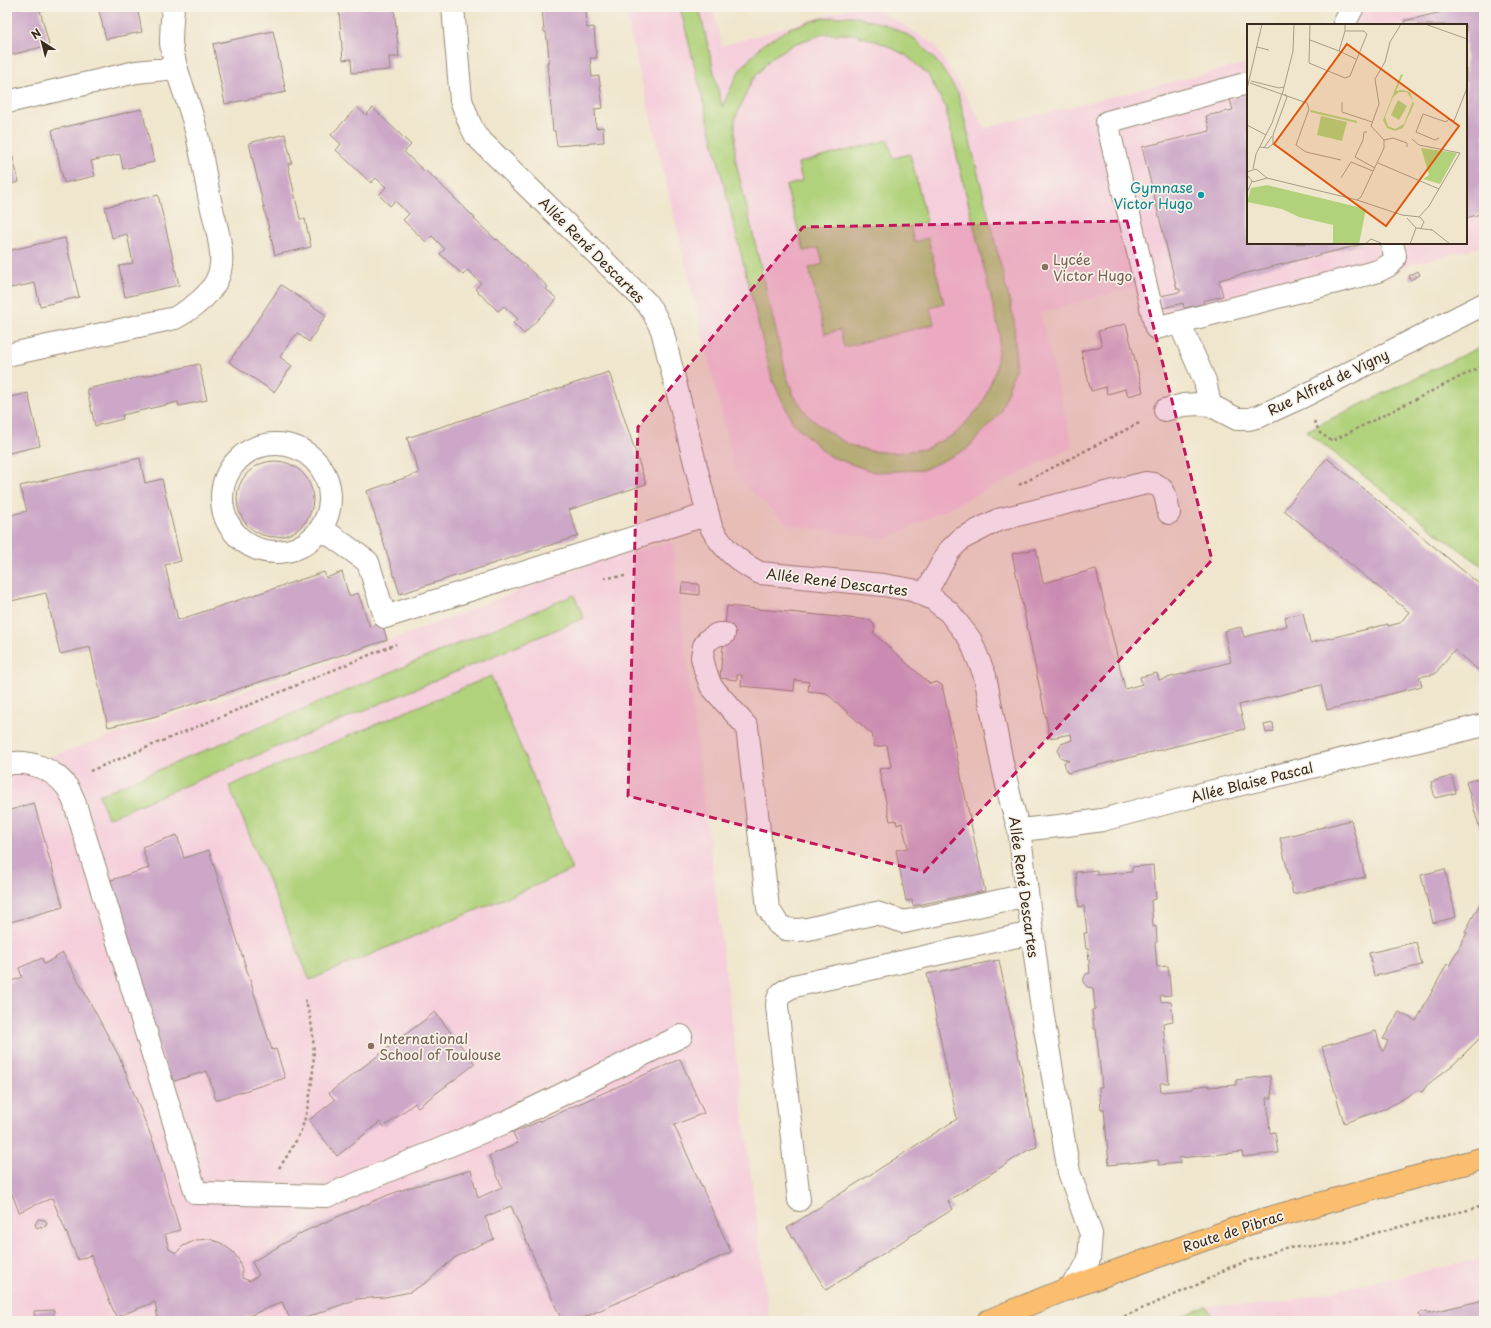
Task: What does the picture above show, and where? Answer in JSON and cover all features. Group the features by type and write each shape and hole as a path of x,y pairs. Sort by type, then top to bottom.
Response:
{"main road":[{"name":"Route de Pibrac","path":"988,1321 1068,1288 1248,1224 1484,1158"}],"street":[{"path":"7,355 176,318 203,299 214,282 222,265 221,253 193,120 176,68 171,43 173,7"},
{"name":"Allée René Descartes","path":"453,7 461,100 476,136 645,301 653,312 662,330 708,514 715,534 728,551 742,563 760,572 897,587 925,594 942,605 956,620 970,639 985,676 1009,795 1019,830 1031,933 1043,1017 1069,1172 1091,1234 1089,1259 1081,1274 1068,1288"},
{"path":"1345,24 1353,7"},
{"path":"7,102 136,72 176,68"},
{"path":"1247,83 1107,122 1156,328 1375,272 1383,269 1394,260 1395,256 1392,244"},
{"name":"Rue Alfred de Vigny","path":"1166,410 1183,405 1210,405 1237,419 1249,419 1260,416 1302,397 1484,304"},
{"path":"1179,322 1205,381 1210,405"},
{"path":"270,444 285,444 300,449 313,458 322,469 329,484 330,499 328,514 321,528 311,540 297,548 282,552 267,551 252,546 239,538 230,526 223,512 222,496 224,481 231,467 242,456 255,448 270,444"},
{"path":"925,594 949,551 961,539 998,520 1146,483 1157,484 1160,486 1165,496 1169,513"},
{"path":"321,528 368,562 385,617 621,540 708,514"},
{"path":"724,634 718,634 708,640 704,646 702,657 711,686 747,727 768,908 778,924 786,929 808,929 876,914 904,922 1027,895"},
{"name":"Allée Blaise Pascal","path":"1019,830 1102,820 1189,797 1484,725"},
{"path":"7,764 22,763 35,765 56,775 63,782 74,801 196,1193 327,1196 506,1122 681,1036"},
{"path":"799,1200 777,1006 780,993 794,986 1031,933"}],"path":[{"path":"1302,397 1320,433 1332,441 1484,365"},
{"path":"1013,488 1166,410"},
{"path":"598,579 626,576"},
{"path":"63,782 398,644"},
{"path":"262,1194 295,1144 303,1127 313,1075 314,1043 310,1016 304,997"},
{"path":"1113,1321 1195,1286 1228,1268 1285,1248 1342,1244 1376,1233 1484,1206"}],"highlighted area":[{"path":"1127,221 1212,560 924,872 628,796 638,427 803,227"}],"shaded area":[{"name":"Lycée Victor Hugo","path":"624,7 712,7 722,46 854,7 874,7 935,45 985,128 1247,63 1247,244 1467,244 1467,24 1330,24 1339,7 1484,7 1484,246 1147,331 1134,287 1040,313 1073,447 886,539 788,525 737,478"},
{"name":"International School of Toulouse","path":"672,542 769,1321 7,1321 7,771 352,655 602,559"},
{"path":"1484,1258 1484,1321 1214,1321 1207,1306 1275,1304"}],"green space":[{"path":"680,7 699,7 722,107 739,71 762,45 790,28 823,18 852,16 884,24 914,38 939,64 958,93 1014,319 1016,367 1000,413 967,449 923,470 874,472 829,456 793,423 772,379","holes":["824,34 854,34 884,44 907,56 928,75 945,106 1000,335 996,369 982,405 955,434 925,449 895,453 870,451 849,445 828,432 808,416 793,394 786,374 735,158 735,119 751,82 771,58 796,43"]},
{"path":"888,140 893,158 910,154 927,222 910,226 914,242 928,238 944,304 930,308 934,324 844,347 840,330 825,334 809,268 823,264 819,248 804,251 786,186 802,181 798,163"},
{"path":"1484,345 1484,567 1441,536 1306,431"},
{"path":"574,595 584,618 108,818 99,795"},
{"path":"491,676 572,870 310,980 229,786"},
{"path":"1207,1306 1214,1321 1171,1321"}],"building":[{"path":"7,7 50,7 40,10 49,45 7,56"},
{"path":"103,7 137,7 142,32 106,39 99,11 104,10"},
{"path":"346,7 394,7 399,57 389,57 390,70 352,73 351,59 343,60 339,11 346,10"},
{"path":"542,7 595,7 586,9 587,28 594,27 597,58 590,58 592,77 599,76 603,108 595,109 596,128 603,127 604,142 557,146 555,131 553,131 547,62 549,62 548,47 546,32 544,32"},
{"path":"1463,7 1484,7 1484,213 1467,218 1467,24 1405,24 1404,21"},
{"path":"273,31 286,92 225,104 213,44"},
{"name":"Gymnase Victor Hugo","path":"1247,95 1247,244 1363,244 1219,280 1223,296 1203,301 1204,304 1184,308 1183,303 1163,308 1160,296 1180,292 1180,289 1177,289 1142,147 1210,131 1206,116 1233,110 1230,99"},
{"path":"357,107 366,115 373,108 411,145 404,152 436,180 475,218 474,219 548,287 546,289 557,299 524,334 513,323 518,319 504,306 498,311 475,289 481,283 468,270 463,275 440,254 445,249 432,236 426,242 403,220 409,214 395,201 390,206 379,195 386,187 376,178 371,183 336,150 341,144 331,135"},
{"path":"142,109 154,162 123,169 120,154 91,161 95,176 64,183 52,130"},
{"path":"285,134 292,163 288,164 300,219 305,219 311,247 275,255 249,143"},
{"path":"10,145 19,182 7,185 7,146"},
{"path":"158,195 179,285 125,297 119,266 133,263 127,234 112,238 105,207"},
{"path":"65,238 79,297 40,306 35,283 11,288 7,273 7,251"},
{"path":"1418,271 1420,275 1410,280 1409,276"},
{"path":"281,285 326,315 309,342 297,333 288,345 280,357 292,366 274,392 229,362"},
{"path":"1126,324 1143,392 1128,396 1126,389 1107,394 1106,387 1091,391 1081,351 1102,346 1098,331"},
{"path":"199,364 207,400 179,406 178,402 122,415 123,419 95,426 87,389"},
{"path":"609,372 646,484 569,510 578,536 400,594 367,491 419,473 407,438"},
{"path":"28,393 40,446 9,453 7,443 7,398"},
{"path":"140,458 145,483 162,479 181,561 165,565 178,620 324,572 326,578 342,572 349,596 358,593 370,627 382,623 387,640 153,717 108,727 90,647 60,654 46,593 7,602 7,516 27,511 20,486"},
{"path":"1327,458 1484,588 1483,674 1454,650 1435,674 1419,677 1422,686 1327,710 1321,685 1239,705 1245,729 1067,773 1064,762 1069,761 1060,757 1058,751 1061,744 1072,740 1071,734 1050,738 1012,554 1036,549 1043,583 1096,569 1125,689 1142,684 1140,677 1157,673 1159,680 1231,662 1224,631 1241,627 1244,637 1287,626 1285,617 1303,613 1310,643 1388,624 1388,626 1400,623 1409,612 1284,510"},
{"path":"267,461 283,461 296,467 307,478 313,491 311,514 296,531 283,537 267,537 254,531 239,514 237,507 237,491 243,478 260,463"},
{"path":"682,583 699,584 699,595 681,593"},
{"path":"727,606 869,620 874,625 875,630 873,633 930,684 937,682 942,685 985,891 913,906 912,900 906,901 896,850 908,848 902,823 897,825 896,820 890,821 879,769 891,767 887,745 875,747 872,734 826,693 808,691 809,682 795,680 794,691 741,686 742,675 737,675 737,680 720,678"},
{"path":"1273,723 1274,731 1266,733 1264,725"},
{"path":"1452,776 1456,793 1435,798 1431,782"},
{"path":"1484,777 1484,836 1482,836 1466,782"},
{"path":"34,803 63,907 7,923 7,811"},
{"path":"1351,820 1365,877 1293,894 1280,838"},
{"path":"177,835 184,858 209,850 272,1050 276,1049 285,1078 216,1100 207,1071 171,1082 108,881 149,868 142,847"},
{"path":"1153,865 1156,899 1151,900 1153,927 1156,926 1157,942 1155,943 1157,967 1168,966 1171,995 1160,996 1161,1002 1171,1001 1173,1021 1163,1023 1169,1083 1160,1083 1161,1092 1193,1089 1193,1087 1209,1085 1209,1087 1236,1085 1236,1080 1270,1076 1272,1098 1267,1098 1270,1133 1275,1132 1278,1153 1243,1157 1242,1152 1179,1158 1180,1163 1159,1165 1158,1160 1109,1165 1104,1109 1101,1109 1099,1087 1102,1087 1096,1029 1094,1029 1092,1010 1095,1009 1093,988 1087,987 1083,982 1086,974 1090,973 1088,949 1086,949 1084,933 1087,933 1084,906 1079,907 1076,872 1097,870 1097,875 1132,872 1132,867"},
{"path":"1445,869 1456,917 1433,923 1421,875"},
{"path":"1484,896 1484,1034 1454,1064 1427,1085 1422,1092 1418,1090 1387,1108 1344,1123 1322,1047 1376,1031 1383,1051 1388,1041 1383,1039 1399,1012 1416,1021 1447,964 1449,966 1467,933 1465,932"},
{"path":"1416,942 1422,965 1374,976 1369,953"},
{"path":"63,953 119,1056 154,1144 180,1230 165,1234 169,1249 176,1253 183,1246 196,1240 209,1239 221,1243 233,1252 239,1260 242,1278 250,1281 259,1275 252,1262 305,1231 388,1195 471,1170 478,1198 502,1187 489,1156 518,1143 513,1133 680,1059 704,1113 674,1125 731,1252 576,1321 562,1321 511,1206 485,1217 494,1239 454,1258 427,1282 410,1292 385,1297 357,1299 297,1321 291,1321 282,1302 237,1321 158,1321 155,1302 116,1317 91,1255 78,1260 52,1198 19,1212 7,1186 7,983 22,977 19,968 42,958 44,964"},
{"path":"999,960 1037,1147 1028,1150 948,1201 953,1209 826,1290 787,1228 957,1119 927,974"},
{"path":"435,1012 475,1064 418,1107 415,1103 384,1127 380,1122 337,1156 309,1120 335,1100 329,1093"},
{"path":"38,1219 45,1220 47,1223 46,1226 37,1228 35,1225"},
{"path":"1484,1300 1484,1321 1421,1321 1419,1313 1427,1311 1428,1313"},
{"path":"54,1310 54,1321 35,1321 34,1311"}],"place":[{"name":"Gymnase Victor Hugo","path":"1201,195"},
{"name":"Lycée Victor Hugo","path":"1045,267"},
{"name":"International School of Toulouse","path":"371,1046"}]}
